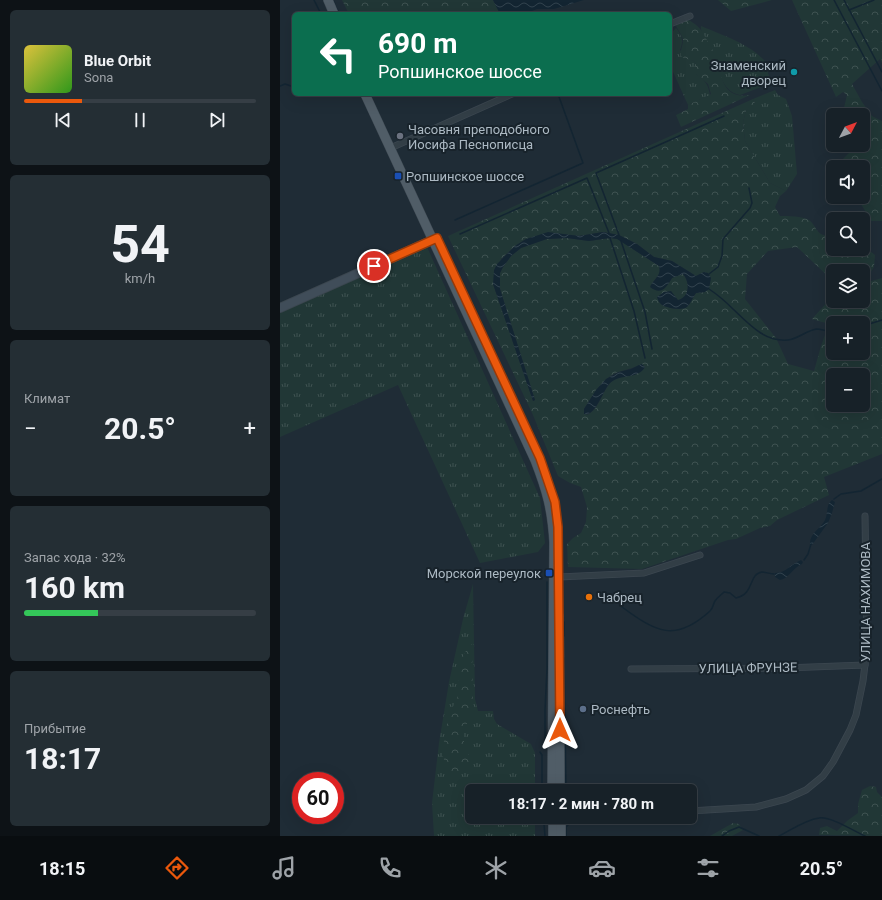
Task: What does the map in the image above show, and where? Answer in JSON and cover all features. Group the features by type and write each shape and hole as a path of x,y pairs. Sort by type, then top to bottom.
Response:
{"main road":[{"path":"322,0 327,12"},
{"path":"328,0 333,12"},
{"path":"366,96 540,458 555,502 558,520 560,784"},
{"path":"372,96 535,460 550,503 554,542 552,784"},
{"path":"280,308 435,239"},
{"path":"553,824 553,836"},
{"path":"561,824 561,836"}],"street":[{"path":"672,23 690,16"},
{"path":"395,146 508,96"},
{"name":"УЛИЦА НАХИМОВА","path":"697,811 756,807 786,799 806,790 823,776 833,762 850,730 859,701 865,665 867,648 865,516"},
{"path":"559,577 644,573 700,555"},
{"name":"УЛИЦА ФРУНЗЕ","path":"631,669 785,668 865,665"}],"green space":[{"path":"342,0 493,0 499,11 498,12 348,12"},
{"path":"718,0 772,0 731,11"},
{"path":"792,0 882,0 882,63 880,59 852,84 866,108 844,108 847,95 843,92 836,97"},
{"path":"684,16 702,32 712,49 723,81 727,88 732,93 750,95 681,127 676,115 688,109 688,105 711,94 708,84 696,74 696,64 694,61 681,56 683,40 674,21 677,17"},
{"path":"701,26 738,42 755,52 769,66 768,73 772,83 740,95 733,93 728,89 721,78 713,52 703,36"},
{"path":"676,28 680,33 682,43 680,50 696,64 696,74 706,83 710,95 688,105 672,69 672,33"},
{"path":"775,90 778,95 786,99 792,116 797,174 786,191 770,183 745,141 743,122 746,111 755,103 753,99"},
{"path":"753,99 755,103 746,111 743,122 745,141 770,183 786,191 780,196 775,207 780,216 795,216 809,220 819,233 826,236 826,256 870,256 870,251 875,255 874,267 870,273 870,264 826,264 826,274 797,247 768,251 747,274 745,299 776,338 788,364 814,371 826,332 826,360 870,360 870,316 826,316 826,323 812,319 826,304 826,308 870,308 870,281 882,278 882,454 824,477 829,495 777,520 770,526 760,528 736,539 728,540 642,569 568,567 567,544 581,533 586,522 587,507 581,487 558,476 533,415 448,236","holes":["603,232 619,235 637,244 654,257 672,261 696,276 704,272 705,292 696,293 688,306 675,309 662,305 671,291 678,301 685,296 688,289 685,277 683,274 679,275 670,281 650,286 660,273 659,266 618,239 610,238 589,241 567,238 546,239 521,248 511,256 503,267 500,273 500,289 535,400 533,401 493,284 501,259 515,246 526,239 561,234 579,236","639,365 634,375 615,379 607,387 599,403 592,412 587,415 584,409 596,390 607,378 615,373"]},
{"path":"870,113 872,116 882,121 882,221 871,221 870,212 866,212 861,204 870,204 870,160 842,160 850,152 870,152"},
{"path":"427,247 540,498 545,543 538,552 480,563 398,385 280,437 280,313"},
{"path":"473,584 475,699 478,711 493,711 494,719 497,724 531,744 535,753 535,784 465,784 465,824 535,824 535,836 434,836 432,803 439,743 449,682 463,619"},
{"path":"472,641 473,712 464,729 464,746 471,760 468,771 449,776 442,753 449,712 457,701 460,667 464,654"},
{"path":"870,786 876,787 877,792 882,797 882,836 819,835 820,828 827,826 837,831 858,813 858,804 862,790"},
{"path":"733,823 739,824 743,830 732,836 710,836"}],"water":[{"path":"493,0 584,0 554,9 537,9 530,12 499,12"},
{"path":"548,232 579,236 603,232 619,235 637,244 654,257 672,261 696,276 704,272 708,273 711,278 709,289 705,292 696,293 685,308 674,309 662,305 657,297 664,292 671,291 678,300 685,296 688,285 683,274 672,278 663,289 657,291 654,290 650,287 659,274 659,266 617,239 610,238 589,241 567,238 547,239 521,248 511,256 503,267 500,273 500,289 535,400 533,401 493,284 494,270 497,264 515,246 526,239"},
{"path":"642,364 645,367 638,374 618,379 609,384 592,412 584,414 584,409 596,390 606,379 619,372"},
{"path":"832,500 835,502 828,523 812,545 810,544 811,537 825,520 829,504"},
{"path":"801,560 803,562 802,564 786,578 780,580 775,577 775,573 782,572"}],"waterway":[{"path":"314,0 320,12"},
{"path":"333,0 338,12"},
{"path":"834,0 882,91"},
{"path":"844,0 882,72"},
{"path":"849,10 874,0"},
{"path":"280,86 285,84 292,86"},
{"path":"455,220 583,163 559,96"},
{"path":"619,235 596,173 724,116"},
{"path":"460,234 587,178 609,233"},
{"path":"709,274 718,267 722,256 723,239 750,208 752,203 749,188"},
{"path":"610,238 634,311 645,358"},
{"path":"621,241 645,312 652,349"},
{"path":"709,289 725,301 751,326 764,335 772,338 788,340 813,330 826,330"},
{"path":"870,324 882,320"},
{"path":"834,499 841,494 861,491 882,479"},
{"path":"804,560 808,554 811,544"},
{"path":"622,607 645,623 656,628 676,630 698,621 711,610 715,601 724,592 730,593 736,598 742,596 749,589 755,576 762,572 774,574"},
{"path":"545,742 547,582"},
{"path":"564,622 564,636"},
{"path":"564,658 566,784"},
{"path":"540,752 542,755 542,784"},
{"path":"779,836 809,821 819,818 835,821 865,836"},
{"path":"544,824 545,836"},
{"path":"566,836 566,827 568,824"},
{"path":"722,836 739,827 759,836"}],"place":[{"name":"Знаменский дворец","path":"794,72"},
{"name":"Часовня преподобного Иосифа Песнописца","path":"400,136"},
{"name":"Ропшинское шоссе","path":"398,176"},
{"name":"Морской переулок","path":"549,573"},
{"name":"Чабрец","path":"589,597"},
{"name":"Роснефть","path":"583,709"}],"route":[{"path":"374,266 437,238 540,458 555,502 557,513 559,563 560,730"}]}
